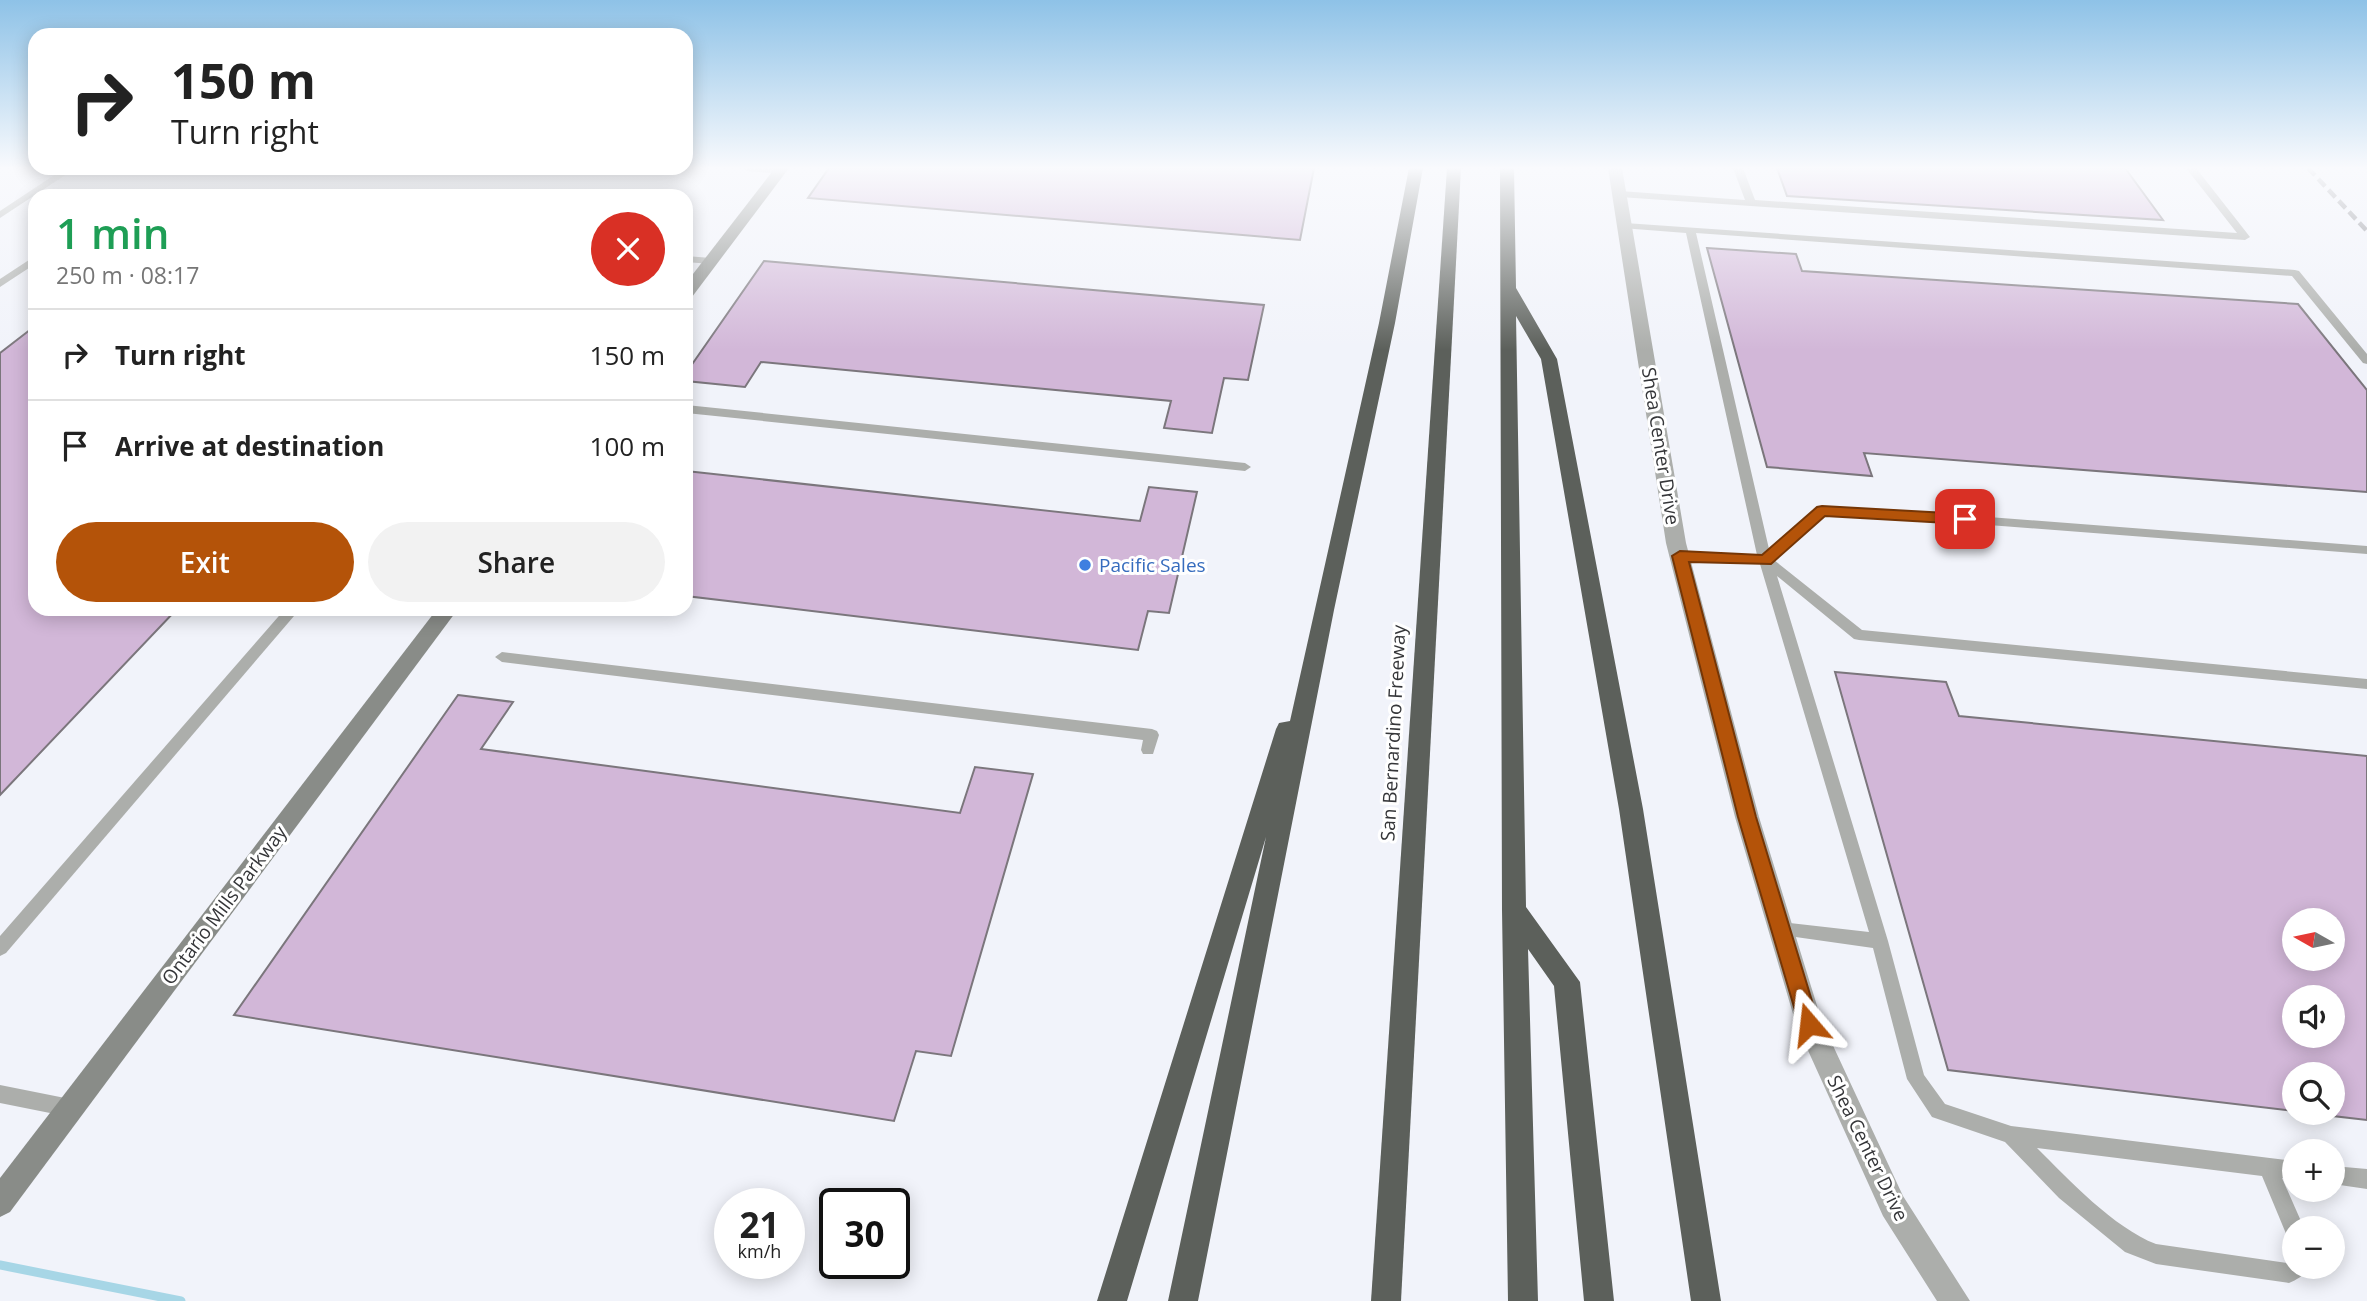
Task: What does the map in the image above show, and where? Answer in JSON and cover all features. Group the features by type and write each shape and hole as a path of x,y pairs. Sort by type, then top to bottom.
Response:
{"highway":[{"path":"1183,1301 1405,229"},
{"name":"San Bernardino Freeway","path":"1386,1301 1450,229"},
{"path":"1508,229 1514,910 1523,1301"},
{"path":"1508,288 1549,359 1631,810 1706,1301"},
{"path":"1112,1301 1324,610"},
{"path":"1514,910 1567,982 1599,1301"}],"main road":[{"path":"693,285 736,229"},
{"name":"Ontario Mills Parkway","path":"6,1193 443,616"}],"street":[{"name":"Shea Center Drive","path":"1625,229 1680,556 1747,817 1809,1024 1893,1206 1955,1301"}],"lane":[{"path":"1669,229 2295,272 2367,361"},
{"path":"2125,229 2245,237 2239,229"},
{"path":"1690,230 1765,561 1880,941 1916,1079 1939,1111 2011,1135 2282,1169"},
{"path":"693,260 711,261"},
{"path":"0,284 28,264"},
{"path":"693,410 1245,467"},
{"path":"1765,561 1822,511 1885,513 2367,550"},
{"path":"1680,556 1765,561 1859,635 2367,684"},
{"path":"0,948 287,616"},
{"path":"502,657 1153,735 1148,750"},
{"path":"1781,929 1880,941"},
{"path":"0,1094 71,1108"},
{"path":"2011,1135 2066,1191 2132,1245 2156,1254 2282,1272"},
{"path":"2268,1167 2289,1216"},
{"path":"2345,1176 2367,1179"}],"building":[{"path":"1168,229 1302,229 1300,240"},
{"path":"1707,248 1796,254 1802,271 2298,304 2367,390 2367,492 1864,453 1872,476 1767,467"},
{"path":"764,261 1264,305 1248,380 1224,378 1212,433 1164,428 1171,401 761,362 745,387 693,382 693,363"},
{"path":"28,331 28,616 170,616 0,795 0,353"},
{"path":"693,472 1140,521 1149,487 1197,492 1169,613 1148,611 1138,650 693,597"},
{"path":"1835,672 1946,682 1959,716 2367,756 2367,1120 2345,1117 2345,1062 2282,1062 2282,1110 1948,1070"},
{"path":"458,695 513,702 481,749 960,813 975,767 1033,774 951,1056 916,1051 894,1121 234,1015"}],"waterway":[{"path":"0,1265 181,1301"}],"place":[{"name":"Pacific Sales","path":"1085,565"}],"route":[{"path":"1809,1024 1747,817 1680,556 1765,561 1822,511 1965,519"}]}
